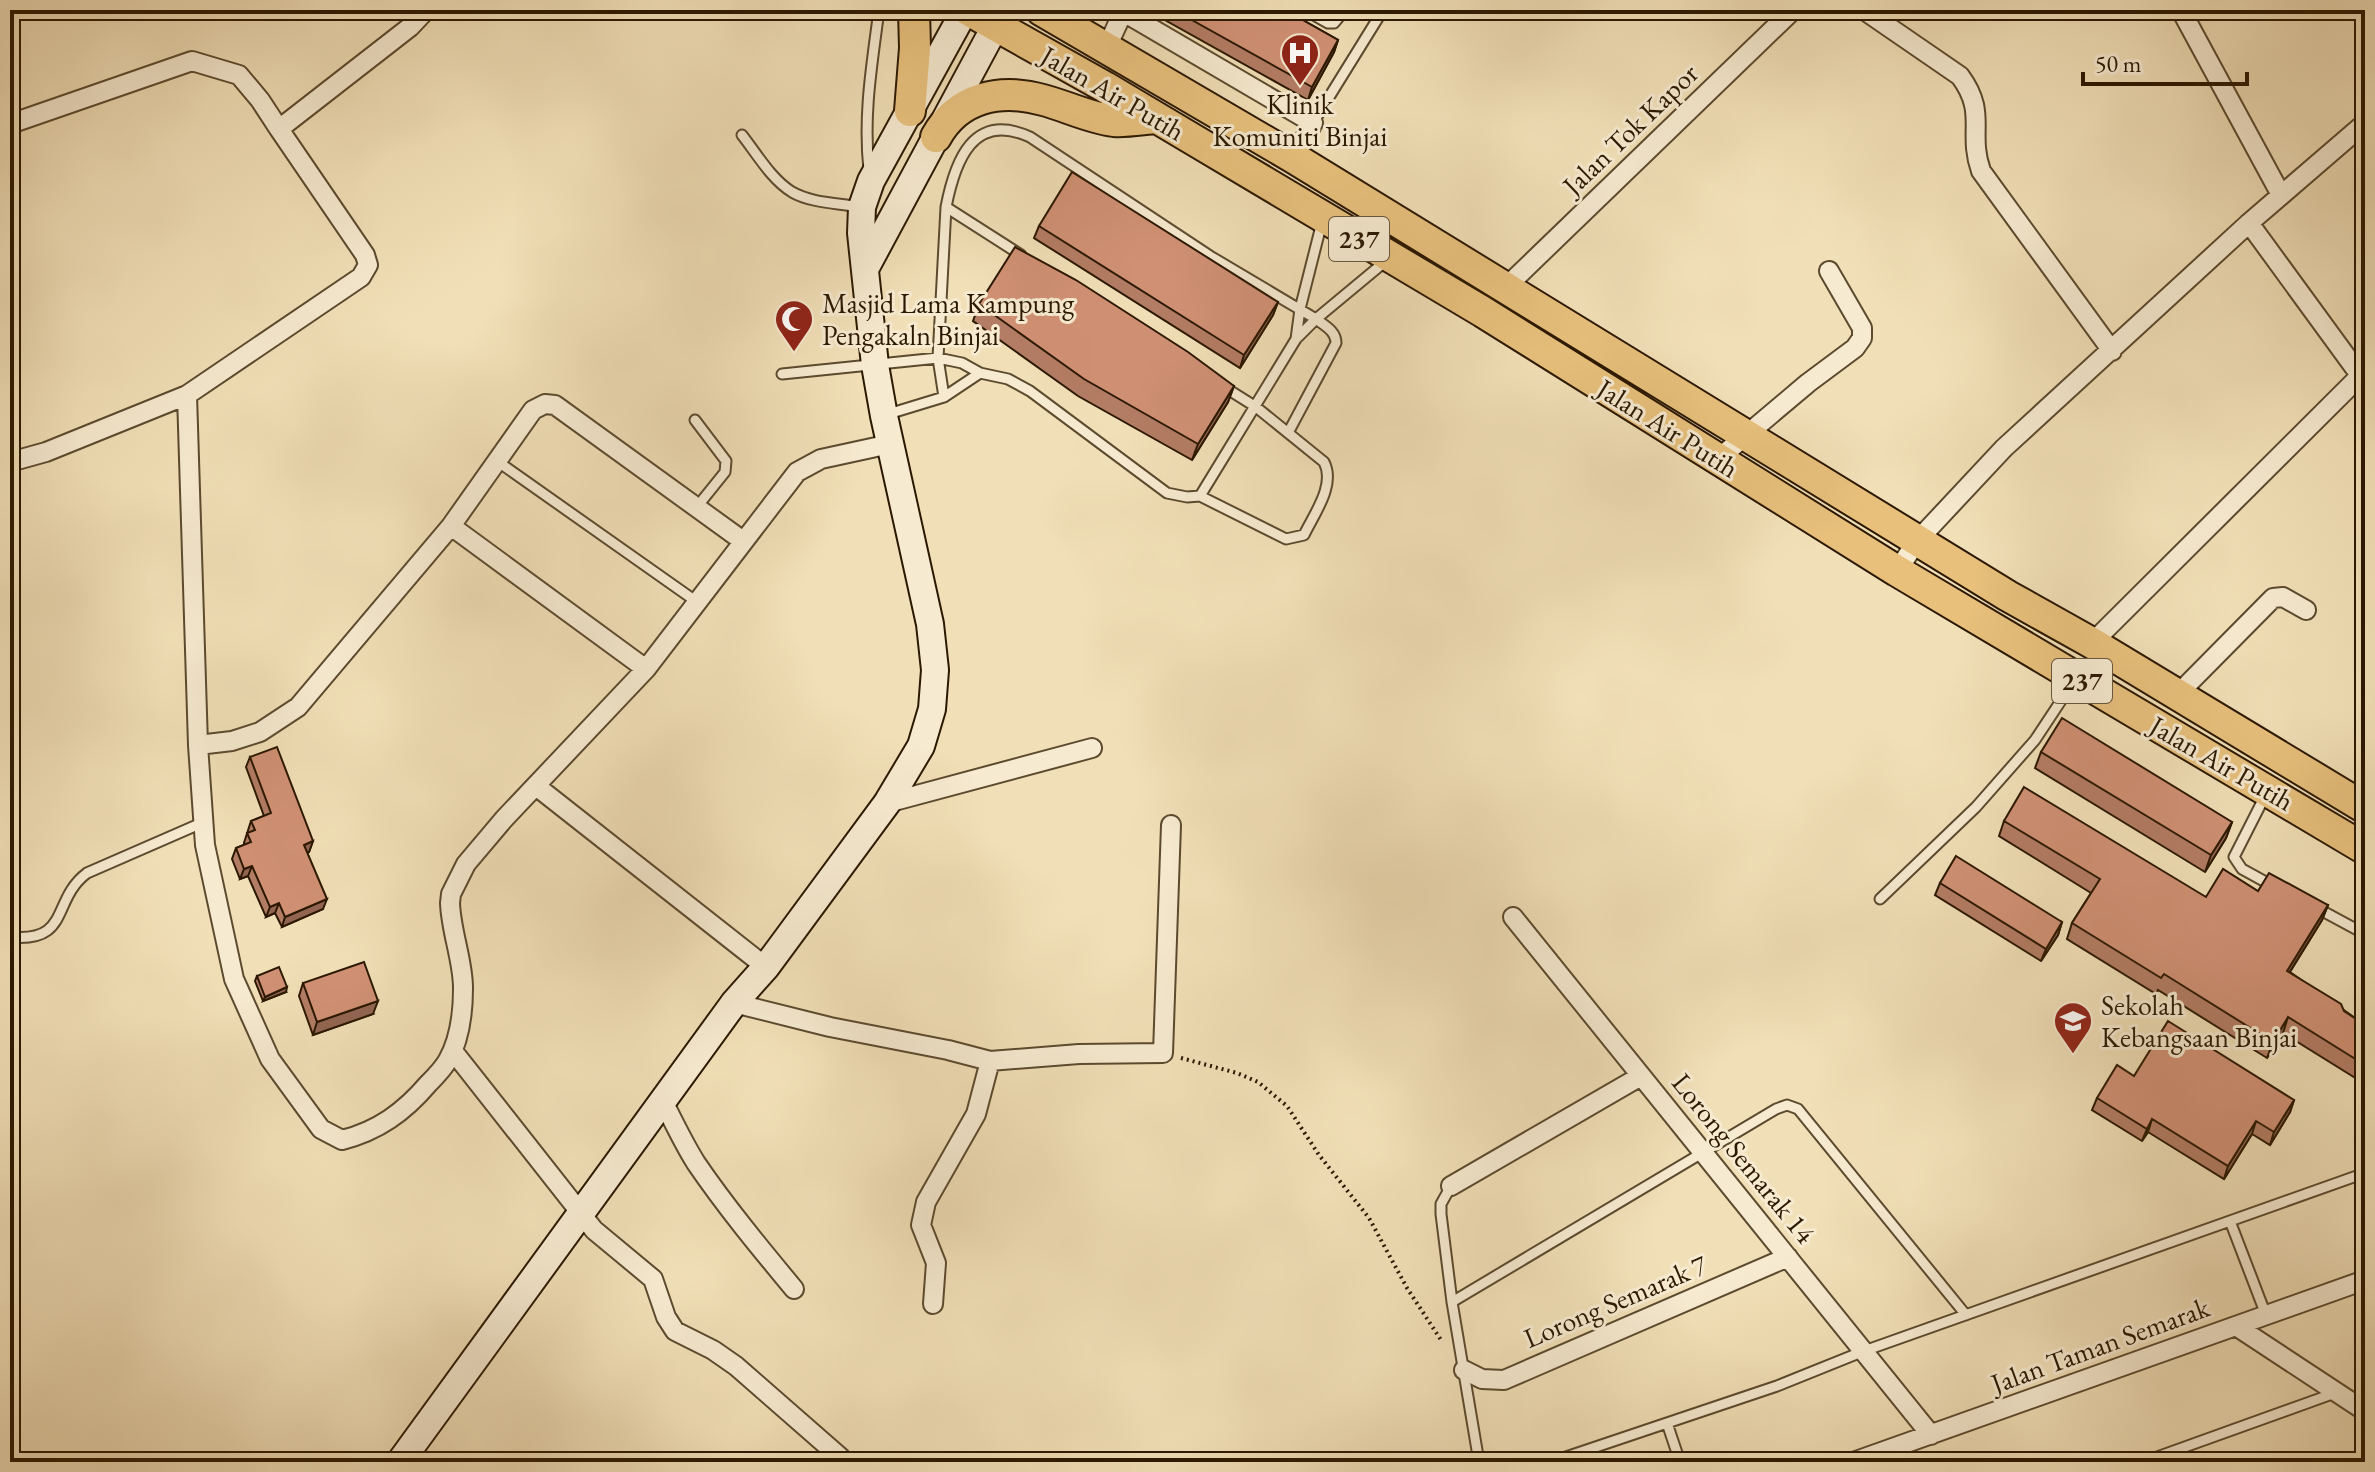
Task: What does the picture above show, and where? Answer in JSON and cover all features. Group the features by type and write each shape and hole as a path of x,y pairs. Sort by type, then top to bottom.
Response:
{"main road":[{"path":"910,111 915,48 914,10"},
{"name":"Jalan Air Putih","path":"967,10 1000,18 1157,118 1390,257 1897,571 2365,849"},
{"name":"Jalan Air Putih","path":"1041,10 1294,158 1917,541 2365,808"},
{"path":"936,137 944,122 964,105 1007,96 1038,98 1113,121 1157,118"}],"street":[{"path":"279,129 410,27 426,10"},
{"path":"401,1461 734,1003 766,967 887,803 921,746 932,709 935,670 930,624 875,365 861,233 862,207 871,181 967,10"},
{"path":"1107,47 1122,10 1313,123 1294,158"},
{"name":"Jalan Tok Kapor","path":"1505,288 1793,10"},
{"path":"1864,10 1965,82 1975,99 1974,143 1981,171 2112,351"},
{"path":"2183,14 2281,195"},
{"path":"865,269 1000,18"},
{"path":"10,124 192,61 239,75 260,100 365,255 368,265 361,277 187,395 46,452 10,462"},
{"path":"1897,571 1917,541 2004,448 2249,223 2365,123"},
{"path":"2092,643 2363,379 2249,223"},
{"path":"1718,459 1855,348 1862,338 1862,328 1829,271"},
{"path":"187,395 198,745 205,845 234,979 270,1059 321,1129 342,1140 376,1129 411,1103 446,1064 453,1051 461,1023 463,988 450,915 451,894 466,864 646,669 797,472 821,459 890,444"},
{"path":"198,745 232,741 260,732 298,707 451,526 533,410 545,404 555,405 743,541"},
{"path":"451,526 646,669"},
{"path":"2177,695 2273,598 2283,597 2306,610"},
{"path":"887,803 1092,748"},
{"path":"536,786 766,967"},
{"path":"734,1003 990,1061 1079,1054 1163,1053 1171,825"},
{"name":"Lorong Semarak 14","path":"1513,917 1931,1435"},
{"path":"453,1051 602,1238 653,1279 669,1323 675,1331 713,1350 736,1366 840,1457"},
{"path":"933,1304 936,1263 921,1225 926,1202 976,1114 990,1061"},
{"path":"1451,1186 1641,1076"},
{"path":"664,1103 696,1162 730,1211 794,1289"},
{"name":"Lorong Semarak 7","path":"1464,1370 1482,1379 1504,1380 1788,1257"},
{"name":"Jalan Taman Semarak","path":"1853,1462 2267,1315 2362,1285"},
{"path":"2236,1326 2365,1411"}],"lane":[{"path":"871,181 866,139 867,104 879,10"},
{"path":"1305,10 1328,23 1334,23 1345,10"},
{"path":"1313,123 1383,10"},
{"path":"944,397 938,358 946,207 957,167 973,140 985,132 1001,128 1030,137 1210,256 1332,331 1336,343 1288,433"},
{"path":"742,135 777,179 792,192 809,199 862,207"},
{"path":"946,207 1024,257"},
{"path":"1296,339 1300,309 1323,217"},
{"path":"1200,496 1296,339 1390,257"},
{"path":"782,374 938,358 962,363 980,373 1008,379 1030,391 1167,493 1200,496 1286,539 1304,535 1329,483 1329,471 1324,462 1256,407 1217,382"},
{"path":"884,416 944,397 980,373"},
{"path":"695,420 726,461 725,472 696,508"},
{"path":"497,461 697,602"},
{"path":"1880,899 1976,807 2035,740 2077,677"},
{"path":"2268,790 2234,857 2242,869 2279,889"},
{"path":"10,937 32,939 49,931 77,881 87,873 204,822"},
{"path":"2304,901 2365,934"},
{"path":"1452,1302 1787,1105 1798,1109 1966,1315"},
{"path":"1551,1462 1777,1386 1864,1351 2365,1173"},
{"path":"1451,1186 1441,1204 1441,1214 1452,1302 1479,1462"},
{"path":"2230,1221 2267,1315"},
{"path":"2143,1462 2335,1393"},
{"path":"1667,1423 1680,1462"}],"path":[{"path":"1163,1053 1237,1073 1258,1082 1287,1106 1319,1155 1369,1218 1419,1307 1464,1370"}],"building":[{"path":"1174,10 1285,10 1338,40 1312,87"},
{"path":"1072,172 1278,302 1244,355 1039,226"},
{"path":"1015,247 1076,280 1188,352 1234,386 1198,444 1084,379 979,304"},
{"path":"2062,718 2232,822 2211,855 2041,752"},
{"path":"277,747 313,841 304,845 327,899 285,917 279,903 270,907 252,866 244,869 236,848 251,842 247,833 255,830 251,821 271,813 250,757"},
{"path":"2024,787 2206,897 2223,869 2258,891 2269,873 2328,905 2287,971 2341,1004 2344,1011 2365,1025 2365,1065 2288,1017 2273,1042 2164,974 2161,978 2072,923 2100,879 2004,821"},
{"path":"1956,856 2062,922 2046,949 1940,883"},
{"path":"364,962 378,1001 317,1022 303,983"},
{"path":"279,967 287,987 265,997 257,976"},
{"path":"2168,1021 2294,1100 2274,1132 2256,1121 2228,1166 2152,1119 2147,1129 2097,1098 2117,1065 2134,1076"}],"place":[{"name":"Klinik Komuniti Binjai","path":"1300,87"},
{"name":"Masjid Lama Kampung Pengakaln Binjai","path":"794,353"},
{"name":"Sekolah Kebangsaan Binjai","path":"2073,1055"}]}
